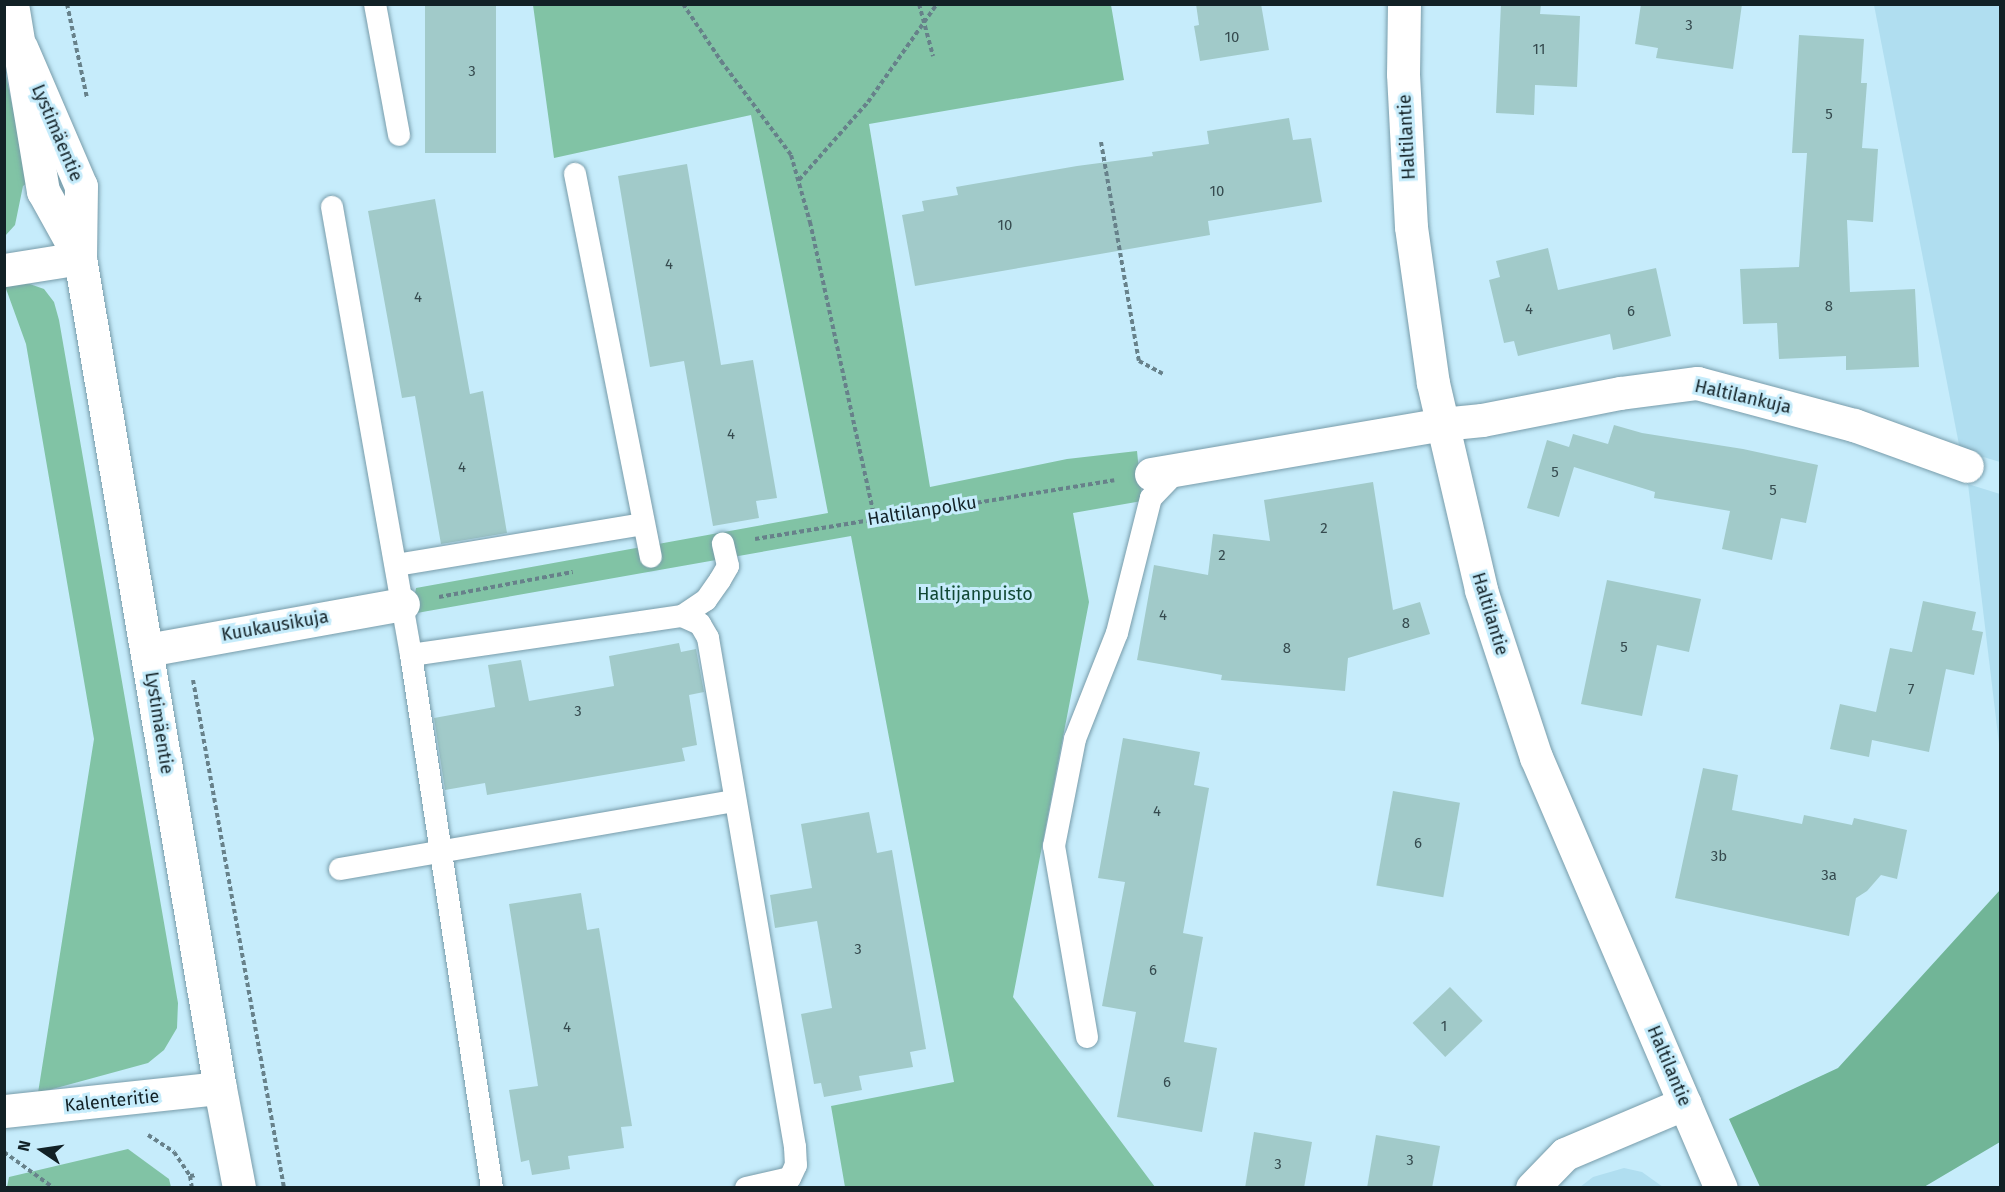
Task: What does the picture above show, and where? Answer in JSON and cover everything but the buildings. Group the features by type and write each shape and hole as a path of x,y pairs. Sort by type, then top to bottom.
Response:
{"street":[{"name":"Lystimäentie","path":"12,4 21,47 43,191 80,258 237,1178"},
{"name":"Haltilantie","path":"1404,4 1403,74 1411,227 1442,424 1481,590 1536,757 1721,1188"},
{"path":"4,270 80,258"},
{"name":"Haltilankuja","path":"1442,424 1482,420 1620,393 1696,383 1854,425 1967,466"},
{"path":"1165,472 1442,424"},
{"name":"Kuukausikuja","path":"147,650 403,604"},
{"name":"Kalenteritie","path":"4,1111 220,1088"},
{"path":"1532,1188 1565,1154 1684,1103"}],"lane":[{"path":"375,4 399,135"},
{"path":"575,174 651,558"},
{"path":"332,207 403,604 492,1188"},
{"path":"1087,1037 1054,846 1075,740 1117,633 1151,498 1165,472"},
{"path":"396,565 644,524"},
{"path":"411,655 682,616 705,600 728,566 723,544"},
{"path":"682,616 700,624 708,638 796,1165 790,1178 746,1188"},
{"path":"340,868 735,801"}],"path":[{"path":"683,4 721,61 791,155 810,222 875,519"},
{"path":"919,4 933,56"},
{"path":"799,181 868,102 938,4"},
{"path":"1101,142 1139,361 1163,374"},
{"name":"Haltilanpolku","path":"723,544 1165,472"},
{"path":"403,604 584,570"},
{"path":"142,1134 152,1136 174,1152 190,1176 192,1188"},
{"path":"4,1152 54,1188"},
{"path":"190,1176 237,1178 279,1162"}],"shaded area":[{"path":"1874,5 2000,5 2000,462 1960,450"},
{"path":"1968,484 2000,494 2000,752"},
{"path":"1624,1168 1642,1172 1663,1187 1580,1187 1593,1177"}],"green space":[{"name":"Haltijanpuisto","path":"533,5 1111,5 1124,80 869,124 930,487 1067,459 1137,451 1142,501 1073,513 1089,602 1013,997 1155,1187 845,1187 831,1106 954,1082 851,536 411,614 416,588 828,513 751,115 554,158"},
{"path":"4,67 29,182 23,186 15,225 5,236"},
{"path":"24,282 44,289 54,302 59,320 178,1003 177,1028 164,1050 148,1063 38,1093 94,739 26,344 5,286"},
{"path":"2000,890 2000,1142 1924,1187 1760,1187 1729,1119 1838,1068"},
{"path":"128,1149 169,1179 171,1187 7,1187 9,1177"}]}
